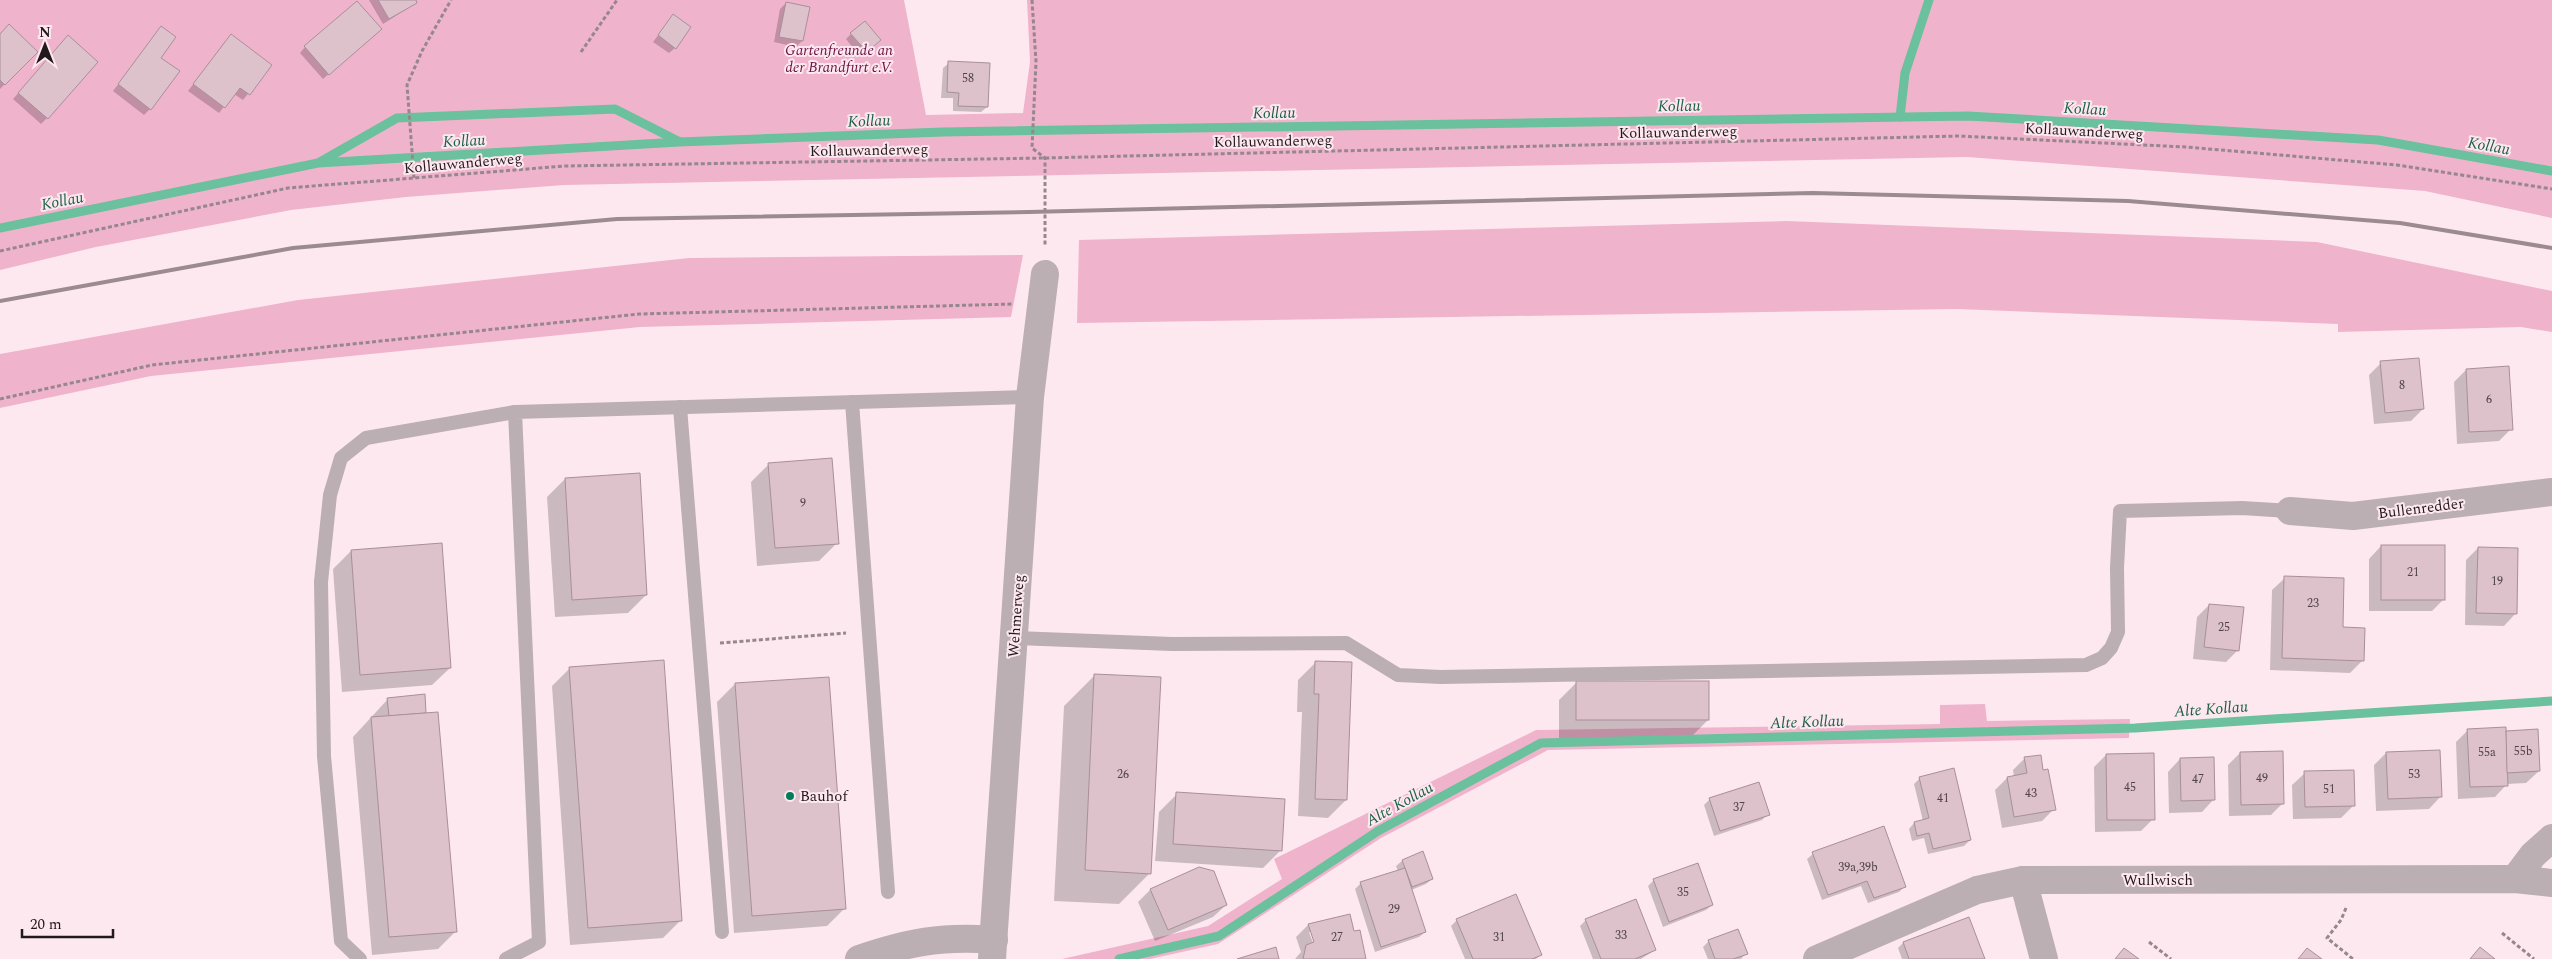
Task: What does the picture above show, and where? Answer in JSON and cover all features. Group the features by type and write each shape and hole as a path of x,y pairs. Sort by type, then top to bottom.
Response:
{"street":[{"name":"Wehmerweg","path":"993,949 1030,397 1045,274"},
{"name":"Bullenredder","path":"2290,511 2353,516 2552,492"},
{"path":"2515,879 2533,856 2552,838"},
{"name":"Wullwisch","path":"1817,959 1977,890 2023,880 2515,879 2552,883"},
{"path":"2023,880 2044,959"},
{"path":"859,959 897,946 929,940 960,938 993,949"}],"lane":[{"path":"360,959 341,941 324,756 321,582 330,495 340,458 366,438 515,412 1030,397"},
{"path":"852,402 888,892"},
{"path":"680,407 722,932"},
{"path":"506,959 539,942 515,412"},
{"path":"1014,638 1172,644 1346,642 1398,675 1441,677 2086,665 2102,658 2111,648 2118,632 2116,568 2120,511 2242,508 2290,511"}],"path":[{"path":"414,178 407,85 422,50 451,0"},
{"path":"581,52 617,0"},
{"path":"1032,0 1036,62 1032,109 1032,148 1045,158 1045,274"},
{"name":"Kollauwanderweg","path":"0,251 288,188 565,166 1045,158 1958,136 2186,147 2397,165 2552,189"},
{"path":"0,399 152,365 639,314 1014,304 1041,307"},
{"path":"699,645 869,631"},
{"path":"2353,959 2327,938 2341,920 2357,879"},
{"path":"2502,933 2534,959"},
{"path":"2149,942 2171,959"}],"green space":[{"name":"Gartenfreunde an der Brandfurt e.V.","path":"0,0 904,0 926,115 1023,113 1030,62 1027,0 2552,0 2552,218 2425,191 1967,157 564,185 406,197 291,210 96,247 0,270"},
{"path":"1787,221 2317,242 2552,291 2552,332 2521,327 2338,332 2338,324 1957,309 1077,323 1079,240"},
{"path":"1023,255 1011,317 640,327 151,376 0,408 0,354 298,300 689,258"},
{"path":"1985,704 1987,721 2130,719 2129,738 1548,750 1381,838 1218,944 1150,959 1062,959 1208,926 1282,879 1274,859 1536,730 1940,724 1940,705"}],"building":[{"path":"378,0 416,0 417,3 389,19"},
{"path":"357,1 382,29 329,75 304,46"},
{"path":"786,2 810,7 803,41 779,37"},
{"path":"673,14 691,27 676,49 658,35"},
{"path":"865,21 881,40 867,52 850,33"},
{"path":"9,24 38,52 5,85 0,80 0,34"},
{"path":"161,26 176,37 161,58 180,71 151,110 118,84"},
{"path":"231,34 272,65 250,95 240,88 225,108 193,84"},
{"path":"68,35 98,62 48,119 18,93"},
{"path":"948,61 990,63 988,107 958,106 959,93 947,92"},
{"path":"2419,358 2424,409 2385,413 2380,361"},
{"path":"2509,366 2513,430 2469,432 2466,369"},
{"path":"832,458 839,544 775,548 768,463"},
{"path":"640,473 647,595 572,600 565,478"},
{"path":"442,543 451,668 360,675 351,550"},
{"path":"2381,545 2445,545 2445,600 2381,600"},
{"path":"2478,547 2518,548 2517,614 2476,613"},
{"path":"2284,576 2344,578 2343,627 2365,628 2364,661 2282,658"},
{"path":"2209,604 2244,607 2239,651 2204,647"},
{"path":"664,660 682,921 588,928 569,667"},
{"path":"1315,661 1352,662 1347,800 1315,799 1319,694 1314,694"},
{"path":"1094,674 1161,677 1151,874 1085,870"},
{"name":"Bauhof","path":"829,677 846,909 752,916 735,683"},
{"path":"1576,681 1709,681 1709,720 1576,720"},
{"path":"425,694 426,713 389,716 387,698"},
{"path":"438,712 457,932 389,937 371,717"},
{"path":"2506,727 2508,786 2470,787 2467,729"},
{"path":"2538,729 2540,771 2507,773 2506,731"},
{"path":"2440,750 2442,797 2388,799 2386,752"},
{"path":"2283,751 2284,804 2241,805 2240,752"},
{"path":"2154,753 2155,820 2107,820 2106,754"},
{"path":"2041,755 2043,770 2048,769 2056,810 2014,817 2007,777 2027,773 2024,757"},
{"path":"2214,757 2215,800 2181,801 2180,758"},
{"path":"1954,768 1971,840 1933,849 1929,833 1917,836 1914,822 1929,818 1919,777"},
{"path":"2354,770 2355,806 2305,807 2304,771"},
{"path":"1759,782 1770,815 1720,831 1709,798"},
{"path":"1176,792 1285,799 1282,851 1173,844"},
{"path":"1884,826 1906,887 1874,898 1867,881 1828,895 1812,852"},
{"path":"1423,851 1433,879 1412,887 1402,860"},
{"path":"1698,863 1713,905 1669,922 1653,879"},
{"path":"1199,867 1214,871 1227,905 1168,930 1150,889"},
{"path":"1405,868 1426,932 1381,947 1360,882"},
{"path":"1516,894 1542,955 1532,959 1473,959 1456,919"},
{"path":"1636,899 1656,950 1635,959 1601,959 1585,919"},
{"path":"1350,914 1354,931 1360,930 1366,959 1303,959 1306,945 1314,942 1308,924"},
{"path":"1969,917 1985,959 1909,959 1903,942"},
{"path":"1738,929 1748,954 1733,959 1715,959 1708,940"},
{"path":"1276,947 1279,959 1237,959"},
{"path":"2480,947 2495,959 2470,959"},
{"path":"2124,948 2139,959 2115,959"},
{"path":"2307,948 2322,959 2298,959"}],"waterway":[{"path":"1900,117 1905,73 1929,0"},
{"path":"320,162 397,118 615,109 678,141"},
{"name":"Kollau","path":"0,228 318,163 679,142 943,132 1968,116 2378,140 2552,171"},
{"name":"Alte Kollau","path":"1119,959 1219,936 1378,831 1541,743 2135,728 2552,701"}],"railway":[{"path":"0,301 293,248 617,219 1029,212 1813,193 2128,201 2400,223 2552,248"}],"place":[{"name":"Bauhof","path":"790,796"}]}
